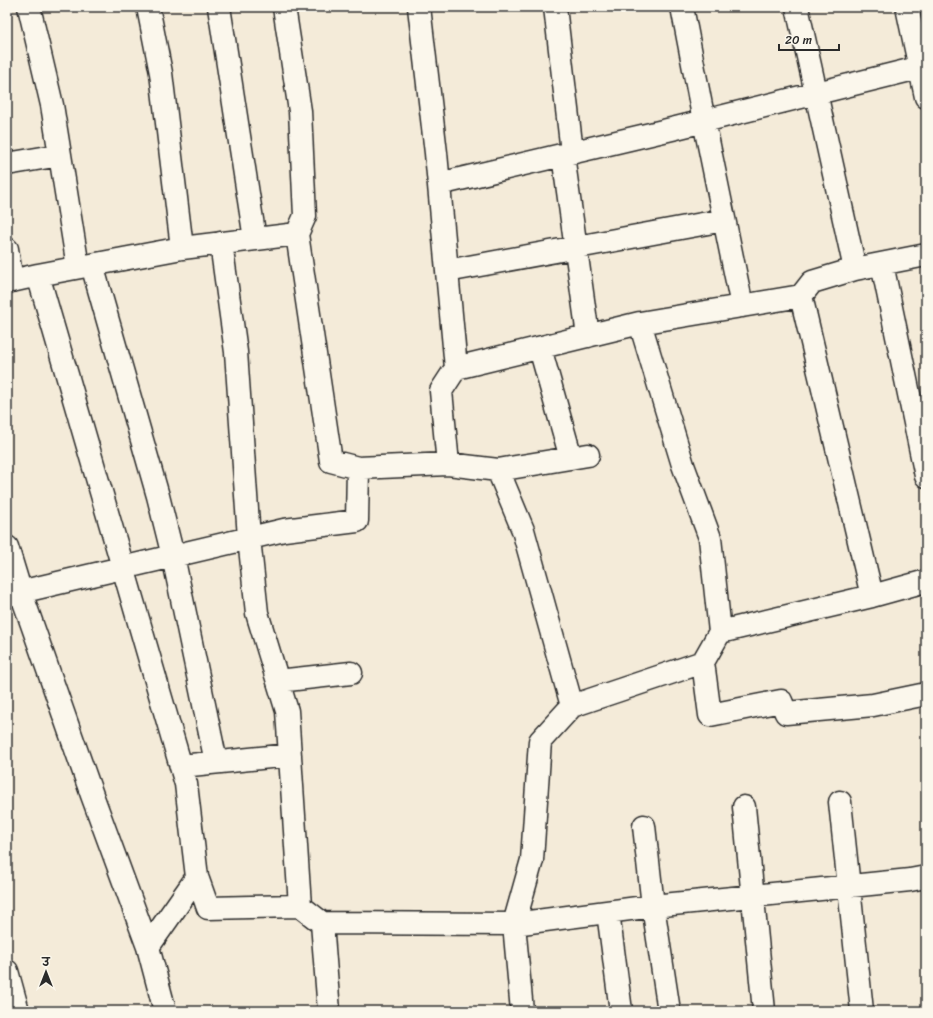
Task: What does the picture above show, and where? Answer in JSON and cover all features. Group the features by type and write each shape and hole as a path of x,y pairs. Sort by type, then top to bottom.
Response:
{"street":[{"path":"29,7 52,105 60,155 85,266 158,496 173,556 216,762"},
{"path":"148,7 161,73 182,248"},
{"path":"219,7 255,239"},
{"path":"284,7 300,111 305,216 297,234 331,461 358,468 448,464 498,470 580,457 540,348"},
{"path":"419,7 439,184 456,368 441,391 448,464"},
{"path":"555,7 576,246 588,336"},
{"path":"682,7 742,306"},
{"path":"797,7 855,269"},
{"path":"907,7 923,67 926,97"},
{"path":"439,184 923,67"},
{"path":"7,164 60,155"},
{"path":"447,271 576,246 724,220"},
{"path":"7,249 10,281 182,248 297,234"},
{"path":"221,243 236,352 249,538 257,613 287,711 300,906"},
{"path":"456,368 640,323 801,296 812,282 855,269 926,255"},
{"path":"882,264 926,476"},
{"path":"38,275 186,784 197,877 208,908 300,906 322,923 514,924 653,906 926,877"},
{"path":"801,296 872,596"},
{"path":"640,323 683,465 710,538 720,632 703,662 710,716 781,701 786,714 874,705 926,694"},
{"path":"14,593 284,530 357,521 358,468"},
{"path":"498,470 524,530 572,706"},
{"path":"7,547 14,593 92,795 148,948 165,1011"},
{"path":"720,632 872,596 926,581"},
{"path":"522,1011 514,924 532,860 540,741 572,706 703,662"},
{"path":"278,681 351,673"},
{"path":"181,766 290,755"},
{"path":"840,802 862,1011"},
{"path":"744,806 754,896 764,1011"},
{"path":"644,826 653,906 668,1011"},
{"path":"148,948 197,877"},
{"path":"608,912 621,1011"},
{"path":"322,923 329,1011"},
{"path":"7,971 18,1011"}]}
